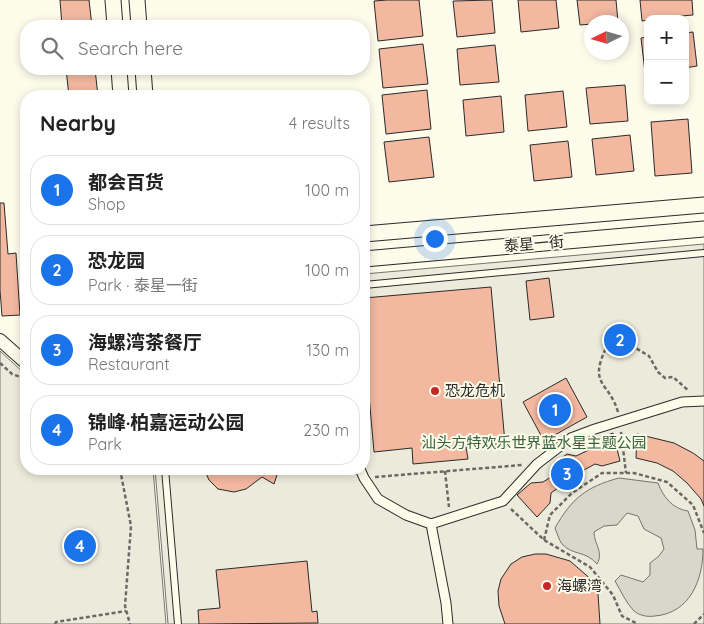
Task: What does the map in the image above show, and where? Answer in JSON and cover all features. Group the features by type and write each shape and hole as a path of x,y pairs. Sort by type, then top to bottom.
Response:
{"street":[{"path":"113,0 115,20"},
{"path":"137,0 139,20"},
{"path":"120,75 121,90"},
{"path":"143,75 145,90"},
{"name":"泰星一街","path":"370,233 704,205"},
{"name":"泰星一街","path":"370,259 704,229"},
{"path":"0,340 20,358"},
{"path":"363,475 378,499 406,515 432,524 503,501 537,464 571,438 682,402 704,401"},
{"path":"432,524 448,624"}],"lane":[{"path":"370,284 704,253"},
{"path":"166,475 178,624"}],"path":[{"path":"626,473 620,421 615,401 598,376 599,362 606,348 624,341 649,356 658,372 665,378 673,377 690,391 694,401"},
{"path":"0,363 12,374 20,377"},
{"path":"364,478 537,464"},
{"path":"445,471 450,518"},
{"path":"544,540 550,515 572,493 602,473 634,473 667,482 693,505 704,533"},
{"path":"121,475 131,526 125,606 130,624"},
{"path":"503,501 544,540 590,567 613,595 622,616 638,624"},
{"path":"55,624 56,622 77,618 126,611"},
{"path":"694,624 704,614"},
{"path":"698,620 700,624"}],"green space":[{"name":"汕头方特欢乐世界蓝水星主题公园","path":"704,244 704,624 168,624 156,475 370,475 370,273"},
{"path":"0,351 20,369 20,475 154,475 166,624 0,624"}],"shaded area":[{"path":"619,478 658,483 669,502 678,508 688,511 695,530 697,549 703,549 700,572 692,593 686,602 667,614 650,616 636,613 628,604 615,581 621,575 643,582 650,575 650,563 664,549 661,538 644,529 638,516 627,513 617,525 604,526 594,532 599,552 597,564 588,557 566,548 555,528 574,501 581,495 597,485"}],"building":[{"path":"60,0 89,0 91,20 62,20"},
{"path":"419,0 423,36 378,41 374,1"},
{"path":"492,0 495,33 457,37 453,1"},
{"path":"518,0 556,0 559,28 521,32"},
{"path":"577,0 616,0 617,15 584,15 584,25 580,25"},
{"path":"640,0 692,0 693,15 644,15 644,21 642,21"},
{"path":"689,32 693,32 697,66 689,67 689,60"},
{"path":"641,38 644,38 644,64"},
{"path":"423,44 428,84 383,88 379,49"},
{"path":"495,45 499,82 460,85 457,49"},
{"path":"67,75 96,75 97,90 68,90"},
{"path":"625,85 628,121 590,124 586,88"},
{"path":"427,90 431,129 386,134 382,95"},
{"path":"563,91 567,127 528,131 525,95"},
{"path":"501,96 504,132 466,136 463,100"},
{"path":"688,119 692,173 655,176 651,122"},
{"path":"630,135 634,171 596,175 592,139"},
{"path":"429,137 434,177 389,182 384,142"},
{"path":"568,141 572,177 534,181 530,145"},
{"path":"0,203 4,203 8,254 16,253 20,315 2,316 0,290"},
{"path":"549,278 554,317 530,320 526,281"},
{"name":"恐龙危机","path":"491,287 505,443 466,447 468,459 413,464 412,448 374,452 370,407 370,297"},
{"path":"566,378 587,417 544,441 523,402"},
{"path":"613,433 620,461 602,466 595,464 584,470 579,480 558,488 551,493 550,503 537,517 517,495 531,483 543,482 551,477 552,465 567,454 576,456 591,449 594,440"},
{"path":"637,434 674,443 704,461 704,506 701,499 687,483 673,471 657,463 636,458"},
{"path":"207,475 277,475 274,484 262,477 246,489 234,492 218,489"},
{"name":"海螺湾","path":"546,554 570,561 593,581 598,594 600,624 505,624 499,606 498,591 501,579 511,564 522,557"},
{"path":"307,561 312,612 317,611 318,623 199,624 198,610 220,608 216,570"}],"place":[{"name":"恐龙园","path":"620,340"},
{"name":"恐龙危机","path":"435,391"},
{"name":"都会百货","path":"555,410"},
{"name":"海螺湾茶餐厅","path":"567,474"},
{"name":"锦峰·柏嘉运动公园","path":"80,546"},
{"name":"海螺湾","path":"547,586"}]}
